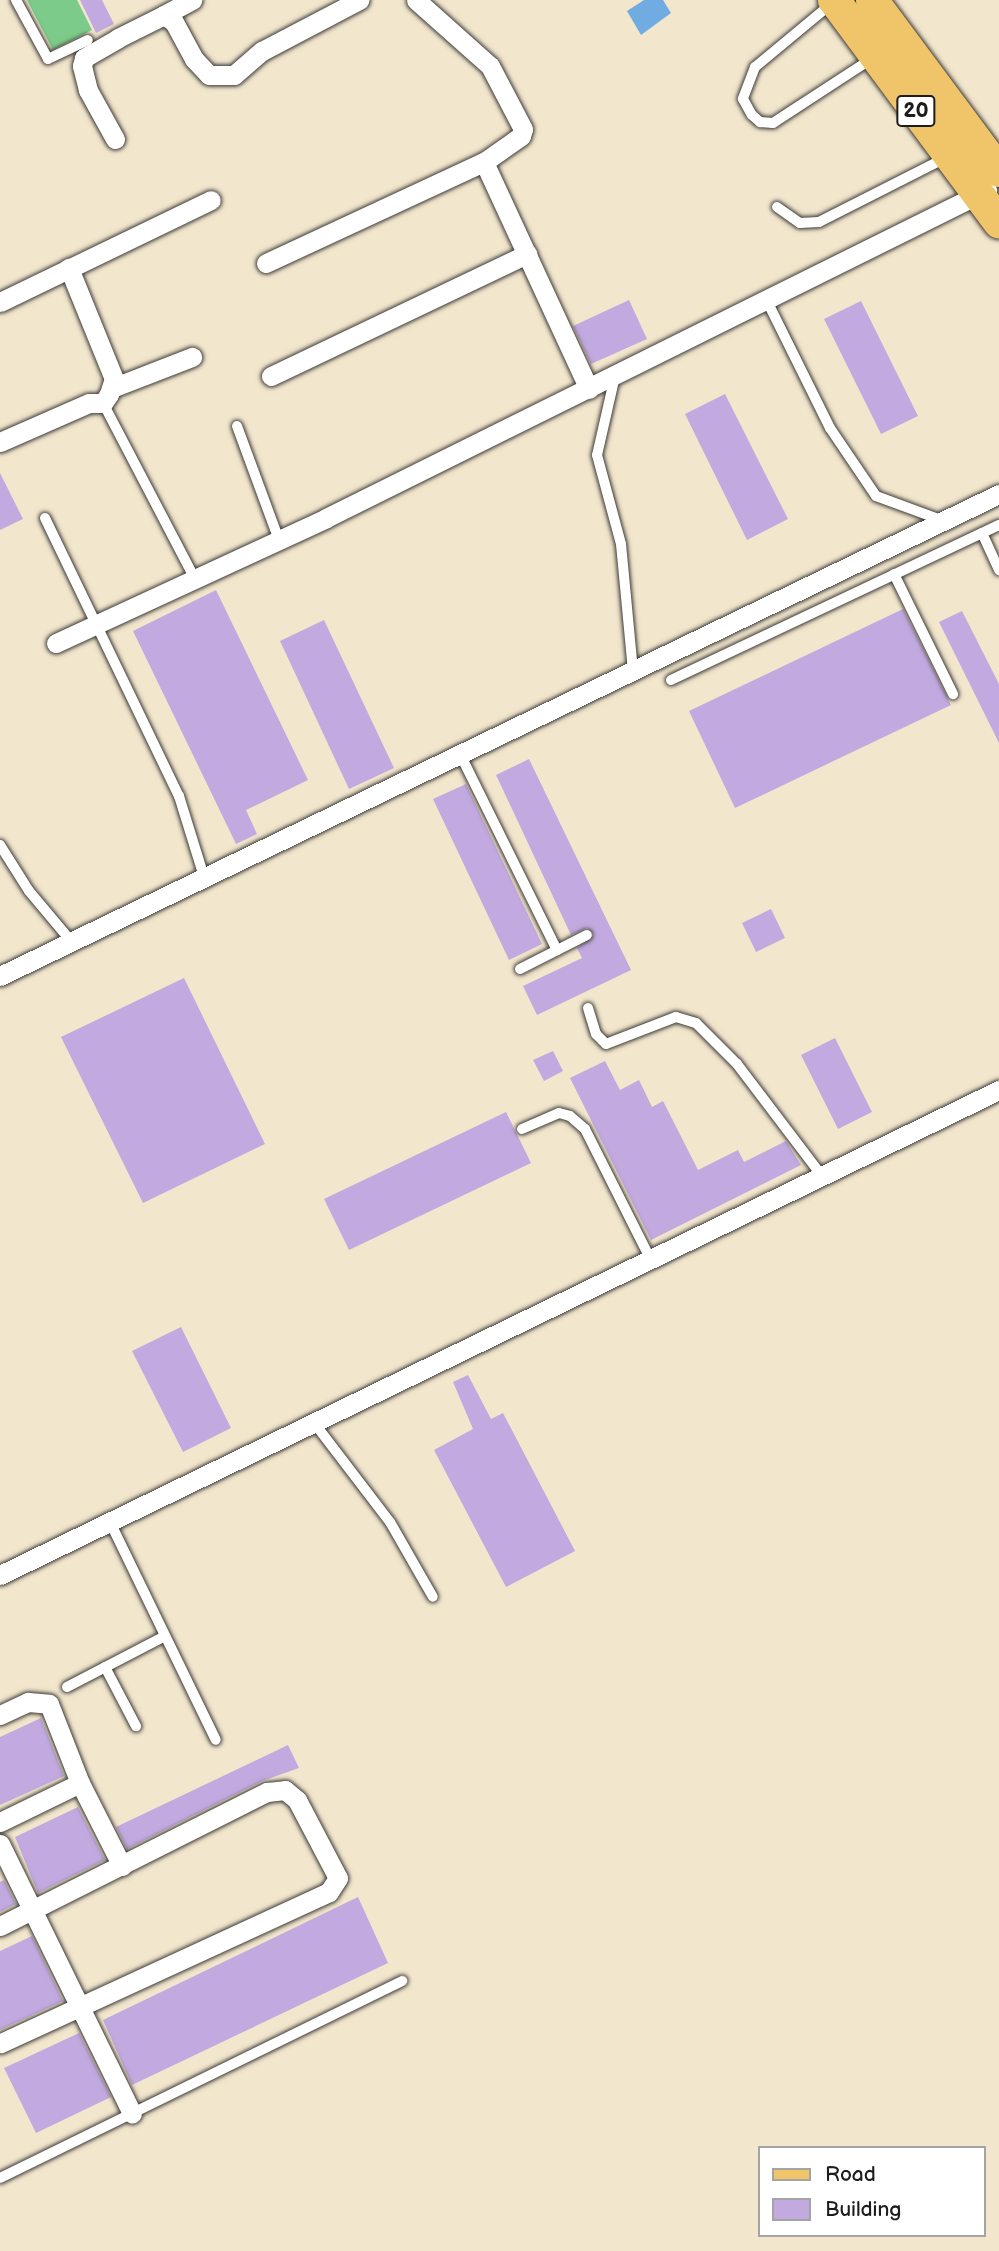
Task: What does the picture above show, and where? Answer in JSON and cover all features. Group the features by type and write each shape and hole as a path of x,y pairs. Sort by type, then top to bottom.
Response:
{"main road":[{"name":"20","path":"834,1 868,12 999,171"},
{"name":"20","path":"868,12 875,56 949,156 989,189 999,222"}],"street":[{"path":"115,139 88,90 82,66 85,58 192,0"},
{"path":"164,15 174,22 194,59 209,75 234,75 262,51 359,0"},
{"path":"424,5 448,0"},
{"path":"266,263 484,162 521,136 523,129 490,66 424,5"},
{"path":"484,162 589,389"},
{"path":"56,643 279,541 989,189"},
{"path":"0,302 211,200"},
{"path":"271,376 527,254"},
{"path":"69,268 103,346 114,379 107,395"},
{"path":"0,443 192,357"},
{"path":"0,975 999,494"},
{"path":"0,1575 999,1090"},
{"path":"0,1715 27,1702 49,1704 80,1783 122,1866"},
{"path":"0,1822 80,1783"},
{"path":"0,1926 267,1792 285,1790 297,1800 338,1878 329,1892 0,2043"},
{"path":"0,1844 132,2113"}],"lane":[{"path":"16,0 48,59 88,40"},
{"path":"834,1 755,67 743,99 752,115 773,123 875,56"},
{"path":"776,207 800,223 819,222 949,156"},
{"path":"767,301 830,428 876,496 944,521"},
{"path":"615,376 597,455 621,544 633,670"},
{"path":"107,395 196,581"},
{"path":"237,426 279,541"},
{"path":"45,518 179,796 204,877"},
{"path":"671,680 999,525"},
{"path":"982,533 999,569"},
{"path":"894,575 953,694"},
{"path":"460,754 557,950"},
{"path":"0,845 29,891 71,941"},
{"path":"520,969 587,934"},
{"path":"588,1008 596,1034 606,1044 676,1017 696,1023 737,1065 822,1177"},
{"path":"522,1129 559,1113 570,1116 585,1129 651,1260"},
{"path":"315,1424 390,1522 433,1597"},
{"path":"110,1522 216,1740"},
{"path":"67,1687 165,1636"},
{"path":"105,1667 136,1726"},
{"path":"0,2178 401,1981"}],"green space":[{"path":"27,0 77,0 92,30 53,50"}],"water":[{"path":"644,0 663,0 671,13 641,35 627,11"}],"building":[{"path":"80,0 102,0 114,24 96,33"},
{"path":"629,300 647,339 591,364 573,326"},
{"path":"861,301 918,416 881,434 824,319"},
{"path":"725,394 788,519 747,540 685,414"},
{"path":"0,473 23,519 0,530"},
{"path":"216,590 308,780 246,810 257,834 236,844 133,631"},
{"path":"903,609 951,705 735,808 689,711"},
{"path":"962,611 999,684 999,743 939,622"},
{"path":"324,620 394,768 349,789 280,641"},
{"path":"529,759 631,970 537,1015 523,986 582,958 577,948 594,935 587,928 571,935 496,775"},
{"path":"466,784 542,944 509,960 433,799"},
{"path":"771,909 785,938 756,952 742,923"},
{"path":"184,978 265,1144 143,1203 61,1037"},
{"path":"835,1038 872,1112 838,1129 801,1055"},
{"path":"553,1051 563,1071 544,1081 533,1060"},
{"path":"605,1061 620,1090 639,1080 652,1107 663,1101 698,1170 738,1150 744,1162 786,1141 801,1165 651,1240 570,1078"},
{"path":"506,1112 531,1163 349,1250 324,1199"},
{"path":"181,1327 231,1428 183,1452 132,1351"},
{"path":"468,1375 491,1419 503,1413 575,1551 506,1587 434,1450 473,1429 453,1382"},
{"path":"41,1718 64,1776 0,1805 0,1737"},
{"path":"288,1745 299,1768 262,1781 127,1849 116,1827"},
{"path":"78,1807 105,1860 38,1893 15,1837"},
{"path":"4,1880 16,1904 0,1912 0,1882"},
{"path":"358,1897 388,1963 132,2085 103,2020"},
{"path":"32,1936 63,2001 0,2030 0,1951"},
{"path":"79,2033 111,2097 36,2133 4,2068"}]}
